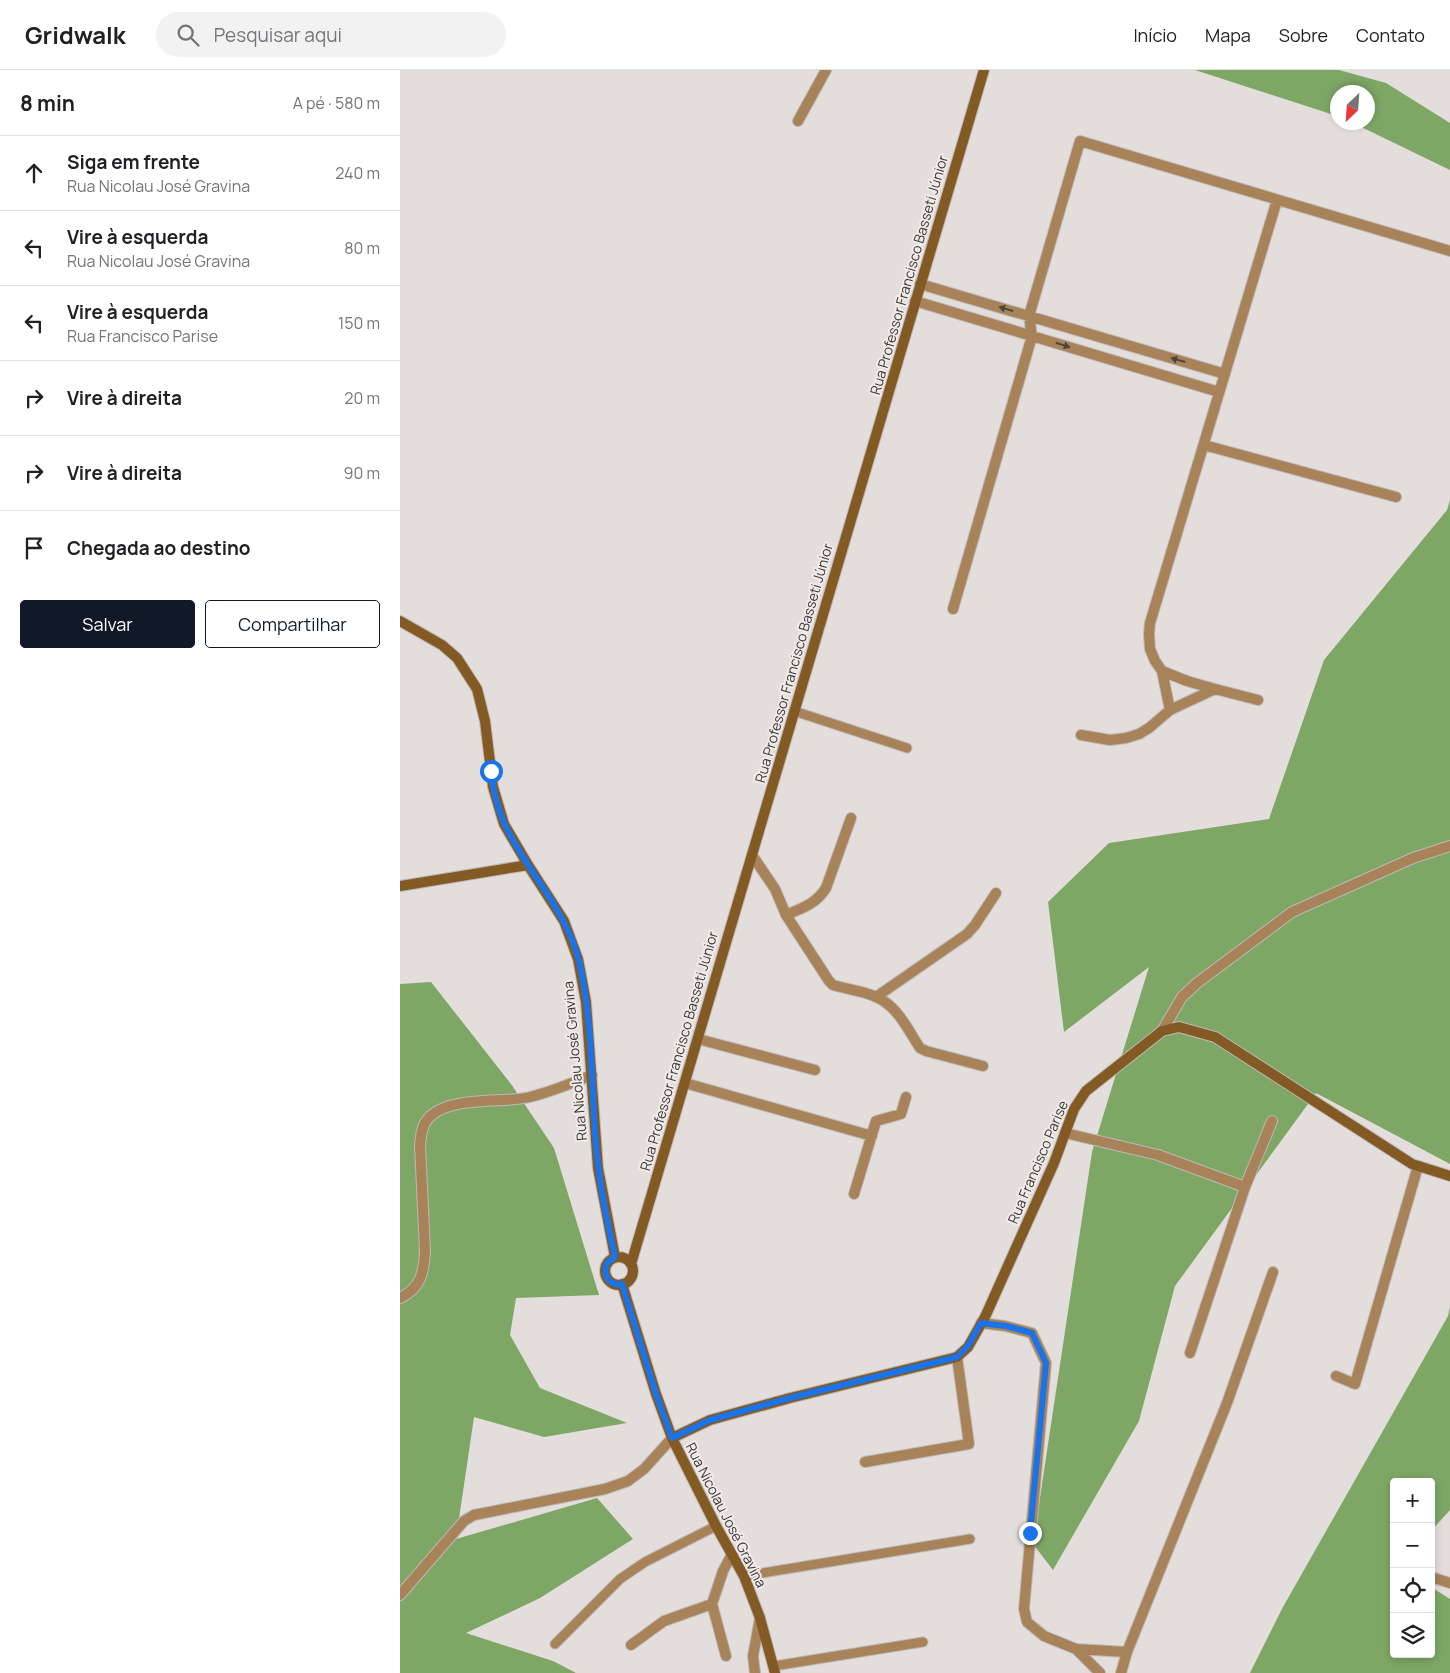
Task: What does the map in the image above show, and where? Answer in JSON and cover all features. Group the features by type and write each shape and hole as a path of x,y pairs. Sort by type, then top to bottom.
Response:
{"main road":[{"name":"Rua Professor Francisco Basseti Júnior","path":"631,1264 984,70"},
{"name":"Rua Nicolau José Gravina","path":"400,621 442,645 457,658 477,690 485,721 493,787 504,824 560,914 578,959 586,1002 598,1168 615,1257"},
{"path":"400,886 528,865"},
{"path":"1162,1031 1179,1027 1215,1037 1418,1166 1450,1176"},
{"name":"Rua Francisco Parise","path":"957,1357 968,1346 981,1323 1054,1163 1074,1109 1086,1091 1162,1031"},
{"path":"615,1257 624,1258 631,1264 633,1268 632,1276 626,1283 613,1284 606,1277 605,1267 615,1257"},
{"name":"Rua Nicolau José Gravina","path":"622,1284 656,1394 672,1438 716,1526 744,1576 760,1618 774,1670"},
{"path":"672,1438 710,1420 790,1398 957,1357"}],"street":[{"path":"798,121 826,70"},
{"path":"953,609 1032,336 1029,316 1080,141 1450,251"},
{"path":"1170,710 1162,671 1155,661 1150,648 1150,623 1277,200"},
{"path":"920,284 1225,374"},
{"path":"915,302 1220,392"},
{"path":"1204,445 1396,497"},
{"path":"1162,671 1187,681 1258,700"},
{"path":"1081,735 1110,740 1139,734 1170,710 1215,689"},
{"path":"786,915 814,903 821,897 851,818"},
{"path":"1162,1031 1182,997 1292,912 1413,858 1450,846"},
{"path":"752,855 774,889 786,915 829,982 833,985 876,997 886,1002 920,1048 983,1066"},
{"path":"876,997 967,934 976,925 996,892"},
{"path":"698,1039 814,1070"},
{"path":"400,1298 409,1294 420,1282 424,1268 425,1251 420,1145 421,1134 426,1122 435,1113 447,1107 463,1103 528,1098 592,1075"},
{"path":"685,1083 872,1136"},
{"path":"854,1194 876,1121 901,1114 906,1097"},
{"path":"1190,1353 1245,1187 1272,1122"},
{"path":"1065,1133 1158,1155 1245,1187"},
{"path":"1336,1376 1355,1384 1418,1166"},
{"path":"1121,1673 1127,1652 1227,1403 1273,1272"},
{"path":"981,1323 1006,1326 1032,1333 1046,1363 1024,1608 1027,1622 1044,1636 1076,1649 1127,1652"},
{"path":"865,1462 970,1444 957,1357"},
{"path":"400,1595 464,1522 474,1515 606,1489 628,1481 644,1469 672,1438"},
{"path":"726,1656 712,1604 723,1571 732,1554"},
{"path":"1435,1578 1450,1583"},
{"path":"631,1645 664,1622 712,1604"},
{"path":"755,1673 753,1656 760,1618"},
{"path":"1076,1649 1100,1673"}],"lane":[{"path":"794,711 907,748"},
{"path":"555,1644 620,1579 645,1562 716,1526"},
{"path":"744,1576 970,1540"},
{"path":"774,1670 923,1642"}],"green space":[{"path":"1195,70 1339,70 1386,83 1450,123 1450,170 1367,130 1375,130 1375,85 1330,85 1330,114"},
{"path":"1450,500 1450,1164 1316,1093 1175,1286 1139,1421 1053,1570 1033,1544 1092,1152 1149,967 1064,1032 1048,902 1109,843 1269,819 1324,660 1447,510"},
{"path":"431,982 511,1084 554,1148 599,1295 516,1298 510,1335 540,1388 627,1423 544,1437 474,1417 456,1539 597,1498 633,1539 540,1598 466,1633 553,1661 576,1673 400,1673 400,984"},
{"path":"1450,1307 1450,1510 1435,1527 1435,1478 1390,1478 1390,1658 1435,1658 1435,1590 1450,1599 1450,1673 1250,1673 1283,1607 1448,1316"}],"route":[{"path":"491,771 493,787 504,824 528,865 557,908 564,921 578,959 586,1002 598,1168 604,1208 615,1257 607,1263 605,1272 606,1277 613,1284 622,1284 656,1394 672,1438 710,1420 790,1398 957,1357 968,1346 981,1323 1006,1326 1032,1333 1046,1363 1030,1533"}]}
